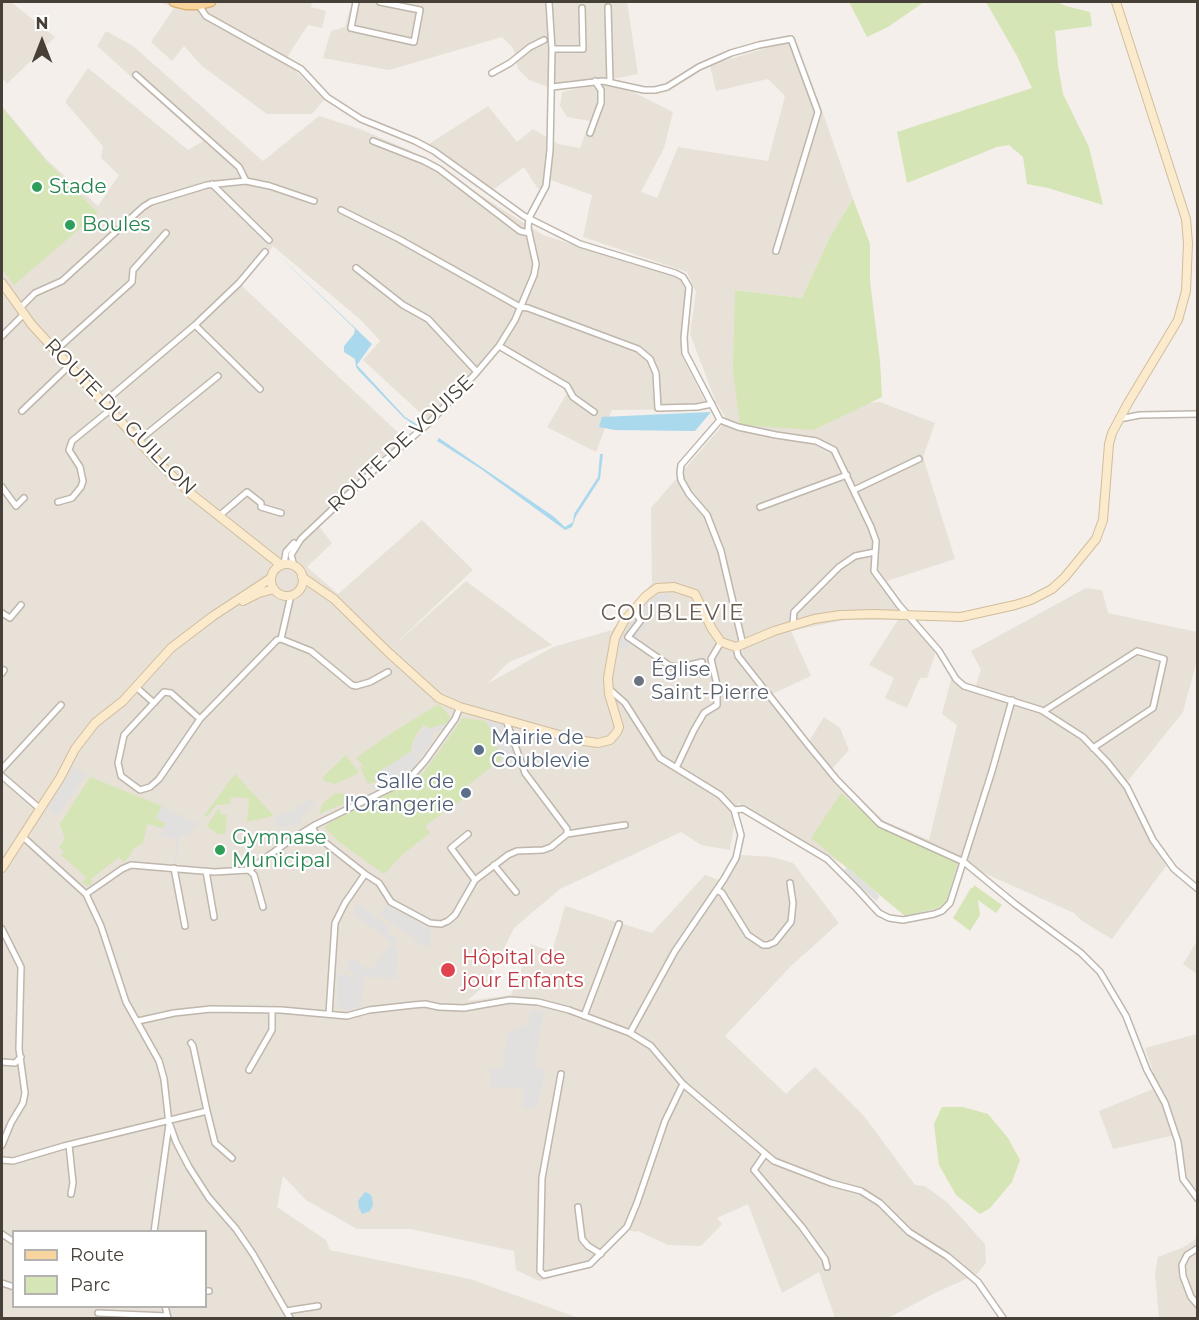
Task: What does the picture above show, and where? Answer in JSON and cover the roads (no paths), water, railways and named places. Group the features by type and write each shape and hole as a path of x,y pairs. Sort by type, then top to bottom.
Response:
{"main road":[{"path":"174,2 186,5 211,2"},
{"path":"272,575 274,589 282,595 312,589 321,592 430,692 460,707 588,742 604,742 614,737 619,727 608,688 615,638 624,621 646,596 657,588 665,586 691,591 699,599 712,629 721,642 737,646 793,624 840,615 961,617 994,611 1031,600 1052,589 1086,554 1100,530 1109,444 1119,419 1178,320 1186,291 1188,243 1186,219 1116,2"},
{"name":"ROUTE DU GUILLON","path":"2,283 55,351 138,441 190,493 282,565"},
{"name":"ROUTE DU GUILLON","path":"250,541 269,560 272,575"},
{"path":"2,868 4,858 22,836 60,778 75,749 95,723 123,701 171,648 272,575 282,565 294,566 302,577 334,599 358,624"},
{"path":"299,590 303,581 302,577"},
{"path":"213,616 259,592 274,589"}],"street":[{"path":"356,2 351,28 414,42 420,10 380,2"},
{"path":"529,218 546,186 550,150 552,49 549,2"},
{"path":"198,3 206,16 301,69 327,97 361,119 416,141 434,151 508,206 529,218 580,244 675,273 685,279 689,287 684,338 685,353 720,420 738,427 816,441 834,450 848,475 876,541 874,571 939,651 956,679 964,686 1044,711 1083,737 1127,787 1154,840 1174,869 1197,888"},
{"path":"608,7 610,82"},
{"path":"552,49 583,49 582,8"},
{"path":"552,87 595,81 655,90 667,87 699,67 731,53 791,39 818,112 776,251"},
{"path":"492,73 544,40"},
{"path":"136,75 239,167 246,181"},
{"path":"590,133 601,103 601,90 595,81"},
{"path":"373,141 424,161 520,231 530,233"},
{"path":"2,336 35,293 62,280 151,202 212,184 246,181 270,186 314,201"},
{"path":"212,184 269,240"},
{"path":"341,210 399,239 520,307 638,348 650,359 656,373 658,408 697,407 712,404"},
{"name":"ROUTE DE VOUISE","path":"282,565 286,552 294,543 430,422 499,346 534,275 536,264 529,218"},
{"path":"55,351 132,282 133,270 166,233"},
{"path":"103,403 195,325 239,283 265,252"},
{"path":"356,268 403,305 428,319 477,372"},
{"path":"195,325 260,389"},
{"path":"499,346 567,386 573,397 594,412"},
{"path":"22,411 69,366"},
{"path":"138,441 218,376"},
{"path":"58,502 72,498 83,481 80,468 69,450 72,441 110,410"},
{"path":"1119,419 1140,415 1197,414"},
{"path":"720,420 681,465 680,473 681,480 689,494 707,515 721,552 738,656 808,746 880,824 964,862 1015,904 1081,953 1100,972 1126,1016 1147,1070 1165,1103 1178,1142 1180,1170 1183,1179 1197,1199"},
{"path":"854,490 919,459"},
{"path":"760,507 848,475"},
{"path":"2,487 16,506 24,498"},
{"path":"219,516 247,492 261,503 261,507 281,513"},
{"path":"294,566 291,555 301,539"},
{"path":"793,624 794,612 839,567 855,556 875,552"},
{"path":"200,719 171,693 164,692 124,735 118,763 121,776 140,790 150,787 159,778 200,719 280,639 291,595"},
{"path":"2,613 10,618 21,605"},
{"path":"633,611 640,620 628,637 670,666 681,667 702,662"},
{"path":"280,639 311,651 352,685 370,682 388,672"},
{"path":"676,768 704,713 717,705 717,685 711,659 721,642"},
{"path":"1044,711 1137,651 1164,659 1153,708 1093,748"},
{"path":"136,687 153,703"},
{"path":"608,688 625,703 660,758 720,795 734,810 741,835 739,851 733,865 675,951 630,1033"},
{"path":"734,810 743,809 826,859 879,913 889,918 903,920 942,910 950,903 964,862 1012,700"},
{"path":"2,769 61,705"},
{"path":"86,894 131,865 206,871 249,870 312,827 409,779 455,719 460,707"},
{"path":"506,720 525,773 567,829 567,834"},
{"path":"2,776 39,808"},
{"path":"312,827 318,837 379,883 391,902 430,923 441,924 455,915 475,880 508,855 517,851 543,850 551,847 567,834 625,825"},
{"path":"468,834 451,848 475,880"},
{"path":"22,836 86,894 101,926 126,1002 159,1061 164,1079 169,1120 176,1142 208,1198 236,1229 254,1254 290,1318"},
{"path":"494,865 516,892"},
{"path":"174,868 185,926"},
{"path":"249,870 254,875 262,907"},
{"path":"206,871 214,917"},
{"path":"329,1014 335,923 341,909 365,874"},
{"path":"717,890 722,893 748,935 763,945 768,945 775,942 791,922 793,903 790,883"},
{"path":"584,1016 619,924"},
{"path":"2,930 21,967 21,1057 26,1093 2,1145"},
{"path":"138,1022 194,1011 232,1009 347,1016 369,1010 425,1004 464,1008 510,1000 548,1004 584,1016 630,1033 651,1046 683,1084 774,1161 831,1183 861,1191 880,1203 909,1232 946,1256 978,1282 1003,1318"},
{"path":"249,1070 272,1030 272,1011"},
{"path":"191,1043 214,1143 232,1158"},
{"path":"15,1063 21,1057"},
{"path":"2,1062 15,1063 22,1069"},
{"path":"561,1074 542,1178 540,1272 544,1275 590,1264 627,1227 638,1203 665,1120 683,1084"},
{"path":"2,1160 13,1161 69,1144 207,1111"},
{"path":"154,1230 169,1120"},
{"path":"69,1144 73,1183 71,1194"},
{"path":"765,1154 754,1170 802,1227 825,1259 827,1267"},
{"path":"578,1207 582,1239 601,1254"},
{"path":"1197,1248 1187,1255 1182,1265 1183,1276 1191,1298 1197,1305"},
{"path":"286,1311 318,1306"},
{"path":"98,1313 168,1317"}],"water":[{"path":"272,249 372,344 357,365 405,417 418,425 404,418 359,371 356,367 355,359 344,352 344,346 354,334 355,329"},
{"path":"711,412 695,431 615,430 599,427 602,417"},
{"path":"439,438 553,516 565,527 573,522 574,514 598,477 600,454 603,454 600,479 576,516 572,527 565,530 481,469 437,441"},
{"path":"365,1192 372,1197 373,1205 370,1211 362,1214 358,1201"}],"place":[{"name":"Stade","path":"37,187"},
{"name":"Boules","path":"70,225"},
{"name":"Église Saint-Pierre","path":"639,681"},
{"name":"Mairie de Coublevie","path":"479,750"},
{"name":"Salle de l'Orangerie","path":"466,793"},
{"name":"Gymnase Municipal","path":"220,850"},
{"name":"Hôpital de jour Enfants","path":"448,970"}],"district":[{"name":"COUBLEVIE","path":"673,614"}]}
